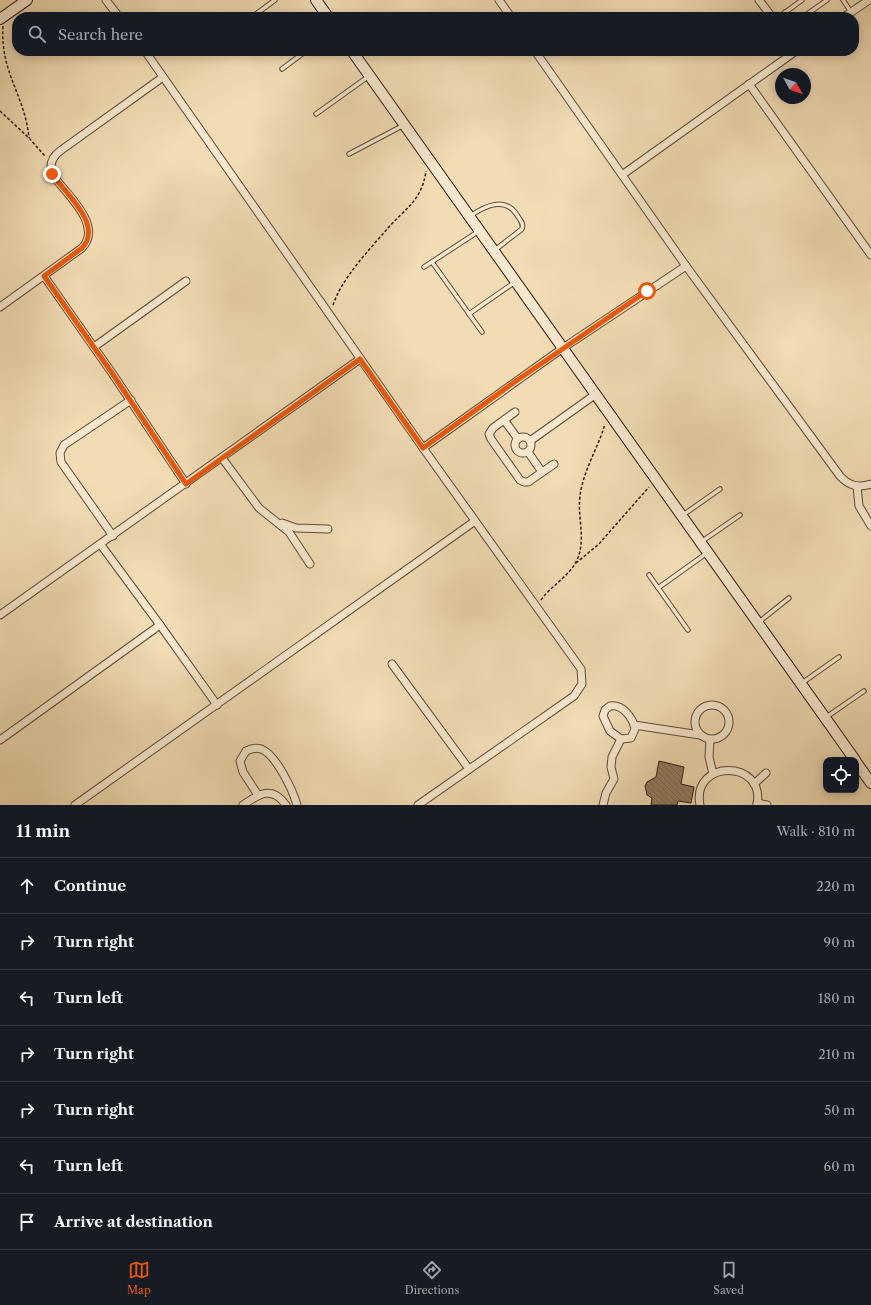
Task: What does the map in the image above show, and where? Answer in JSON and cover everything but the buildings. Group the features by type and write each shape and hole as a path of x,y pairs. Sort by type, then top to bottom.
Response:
{"street":[{"path":"4,17 27,0"},
{"path":"106,0 115,12"},
{"path":"316,0 324,12"},
{"path":"499,0 507,12"},
{"path":"760,0 768,12"},
{"path":"851,12 869,0"},
{"path":"148,56 475,522 581,669 582,684 579,690 569,701 419,805"},
{"path":"356,56 852,757"},
{"path":"539,56 686,266 840,476 850,485 857,486 871,484"},
{"path":"622,175 789,56"},
{"path":"0,307 82,248 86,244 90,233 88,222 52,174 52,158 163,77"},
{"path":"749,84 871,256"},
{"path":"423,448 563,348 686,266"},
{"path":"44,276 131,400 186,484"},
{"path":"94,347 186,282"},
{"path":"0,615 360,359"},
{"path":"530,441 596,394"},
{"path":"113,536 61,462 60,453 64,445 131,400"},
{"path":"515,412 491,430 489,434 520,480 528,482 554,464"},
{"path":"504,420 518,439"},
{"path":"528,452 521,453 517,450 515,443 518,439 523,437 530,441"},
{"path":"528,452 531,445 530,441"},
{"path":"505,459 517,450"},
{"path":"528,452 542,472"},
{"path":"222,458 254,501 289,532 310,564"},
{"path":"857,486 859,506 871,526"},
{"path":"272,518 296,528 328,529"},
{"path":"75,805 475,522"},
{"path":"100,545 160,625 217,705"},
{"path":"0,740 160,625"},
{"path":"392,664 469,769"},
{"path":"634,725 700,735 710,740 721,737 728,729 729,719 727,714 719,706 709,705 699,711 695,720 697,731 700,735"},
{"path":"610,706 619,707 630,717 634,725 633,735 627,739 621,739 610,732 605,724 603,716 605,710 610,706"},
{"path":"603,805 606,793 614,779 611,767 614,752 621,739"},
{"path":"710,740 709,757 714,774"},
{"path":"258,795 241,767 242,756 251,748 262,749 271,757 291,788 297,805"},
{"path":"859,766 871,783"},
{"path":"700,805 701,788 704,782 714,774 726,770 732,770 745,774 754,784 757,804 767,805"},
{"path":"754,784 766,773"},
{"path":"243,805 258,795 270,793 276,795 286,805"}],"lane":[{"path":"259,12 275,0"},
{"path":"785,12 802,0"},
{"path":"810,12 827,0"},
{"path":"843,0 851,12"},
{"path":"282,69 299,56"},
{"path":"316,114 370,76"},
{"path":"349,154 405,125"},
{"path":"470,216 482,209 499,204 508,205 514,210 523,223 522,229 494,250"},
{"path":"424,267 480,231"},
{"path":"432,262 482,332"},
{"path":"469,314 516,282"},
{"path":"682,516 720,489"},
{"path":"701,542 740,515"},
{"path":"658,588 708,553"},
{"path":"649,575 688,630"},
{"path":"758,623 789,598"},
{"path":"801,684 839,657"},
{"path":"825,718 864,691"}],"path":[{"path":"4,17 2,36 5,62 24,112 29,138"},
{"path":"0,111 29,138 51,163"},
{"path":"330,316 334,301 346,280 389,228 418,198 425,180 426,166"},
{"path":"576,563 582,541 579,506 581,486 600,441 608,412"},
{"path":"537,606 547,592 566,575 576,563 599,544 656,479"}],"route":[{"path":"52,174 85,217 90,227 90,233 86,244 82,248 44,276 112,373 186,484 360,359 423,448 563,348 647,291"}]}
